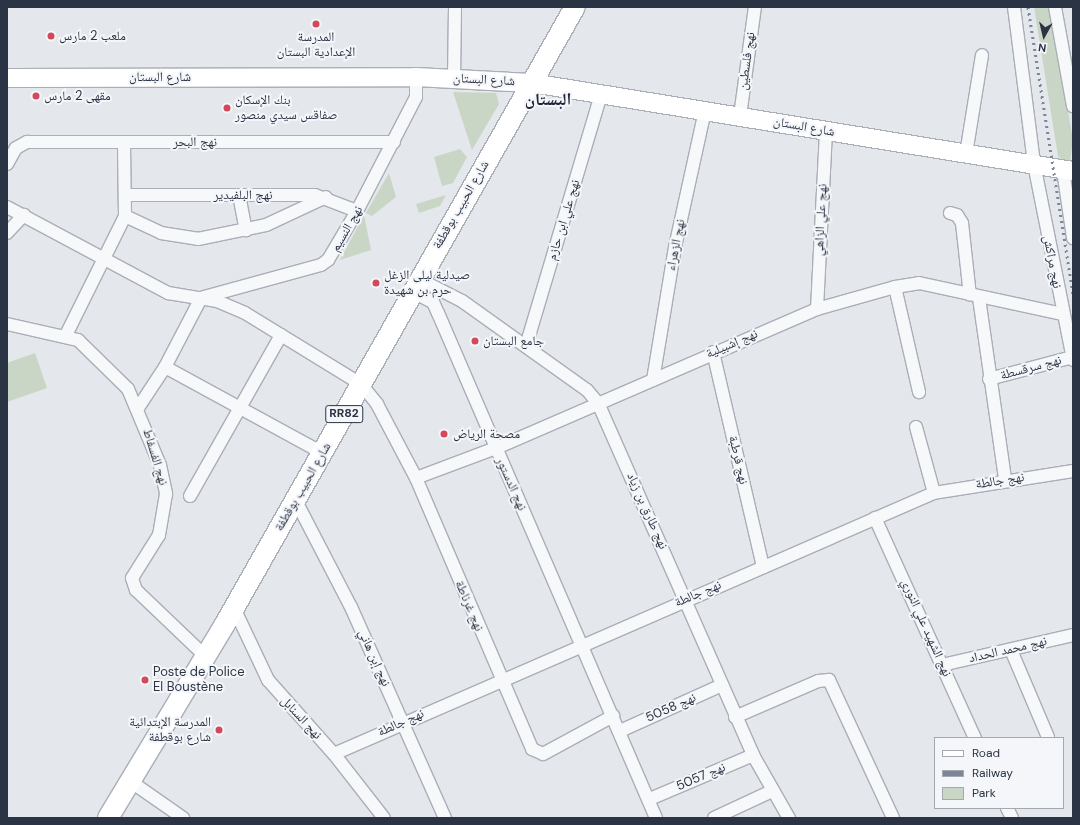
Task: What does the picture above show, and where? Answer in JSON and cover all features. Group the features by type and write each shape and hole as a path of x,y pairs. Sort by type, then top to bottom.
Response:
{"main road":[{"name":"شارع الحبيب بوقطفة","path":"108,818 206,657 296,501 415,285 575,7"},
{"name":"شارع البستان","path":"7,78 416,77 532,83 1068,170"}],"street":[{"path":"454,79 455,7"},
{"name":"نهج فلسطين","path":"740,116 755,7"},
{"name":"نهج مراكش","path":"1014,7 1034,164 1062,314 1073,360"},
{"path":"1055,7 1073,106"},
{"path":"966,154 982,55"},
{"name":"نهج النسيم","path":"201,298 321,265 334,253 394,142 416,97 416,77"},
{"name":"نهج علي ابن حازم","path":"526,346 601,94"},
{"name":"نهج الزهراء","path":"653,380 675,247 705,110"},
{"name":"نهج علي الزاهي","path":"817,309 826,131"},
{"name":"نهج البحر","path":"7,164 16,148 27,142 394,142"},
{"path":"66,335 125,216 124,142"},
{"path":"1068,170 1073,238"},
{"name":"نهج البلفيدير","path":"125,195 326,197 357,211"},
{"path":"239,195 246,230"},
{"path":"125,216 161,233 198,239 246,230 303,210 326,197"},
{"path":"7,207 168,293 201,298 165,367 138,408"},
{"path":"950,213 962,223 1005,479"},
{"path":"7,233 24,215"},
{"name":"نهج إشبيلية","path":"416,478 496,448 653,380 713,352 817,309 895,287 919,283 975,297 1062,314"},
{"name":"نهج طارق بن زياد","path":"415,285 462,301 587,390 598,403 686,599 735,717 772,791 789,818"},
{"name":"نهج الدستور","path":"415,285 432,302 650,799 656,818"},
{"path":"245,313 239,298 249,286"},
{"path":"895,287 919,392"},
{"name":"نهج غرناطة","path":"201,298 245,313 361,384 377,404 416,478 501,681 532,749 539,754 613,716"},
{"name":"نهج الفسفاط","path":"7,324 66,335 78,340 103,362 128,389 138,408 160,465 166,509 159,535 132,578 136,590 206,657"},
{"path":"190,496 281,335"},
{"name":"نهج قرطبة","path":"713,352 763,567"},
{"name":"نهج سرقسطة","path":"989,380 1072,357"},
{"path":"165,367 323,453"},
{"path":"916,427 934,493"},
{"name":"نهج جالطة","path":"334,754 402,722 501,681 581,644 934,493 1005,479 1073,471"},
{"name":"نهج إبن هاني","path":"296,501 348,600 445,818"},
{"name":"نهج الشهيد علي النوري","path":"876,518 975,737"},
{"name":"نهج السنابل","path":"234,608 268,680 334,754 384,818"},
{"name":"نهج محمد الحداد","path":"942,665 1073,635"},
{"path":"1011,650 1048,737"},
{"path":"735,717 818,682 829,680 893,818"},
{"name":"نهج 5058","path":"620,731 722,685"},
{"name":"نهج 5057","path":"650,799 753,755"},
{"path":"130,781 182,818"},
{"path":"714,818 772,791"},
{"path":"1008,809 1012,818"}],"green space":[{"path":"1034,7 1050,7 1073,140 1070,162 1062,161 1058,156"},
{"path":"453,92 496,93 499,104 472,150"},
{"path":"460,149 467,157 453,183 442,186 434,157"},
{"path":"389,173 396,197 372,216 366,213"},
{"path":"446,195 440,206 419,213 416,204"},
{"path":"364,215 371,250 340,260"},
{"path":"35,353 47,388 7,402 7,363"}],"railway":[{"path":"1028,7 1073,296"}],"place":[{"name":"المدرسة الإعدادية البستان","path":"316,24"},
{"name":"ملعب 2 مارس","path":"51,36"},
{"name":"مقهى 2 مارس","path":"36,96"},
{"name":"بنك الإسكان صفاقس سيدي منصور","path":"227,108"},
{"name":"صيدلية ليلى الزغل حرم بن شهيدة","path":"376,283"},
{"name":"جامع البستان","path":"475,341"},
{"name":"مصحة الرياض","path":"444,434"},
{"name":"Poste de Police El Boustène","path":"145,680"},
{"name":"المدرسة الإبتدائية شارع بوقطفة","path":"219,730"}],"district":[{"name":"البستان","path":"548,100"}]}
